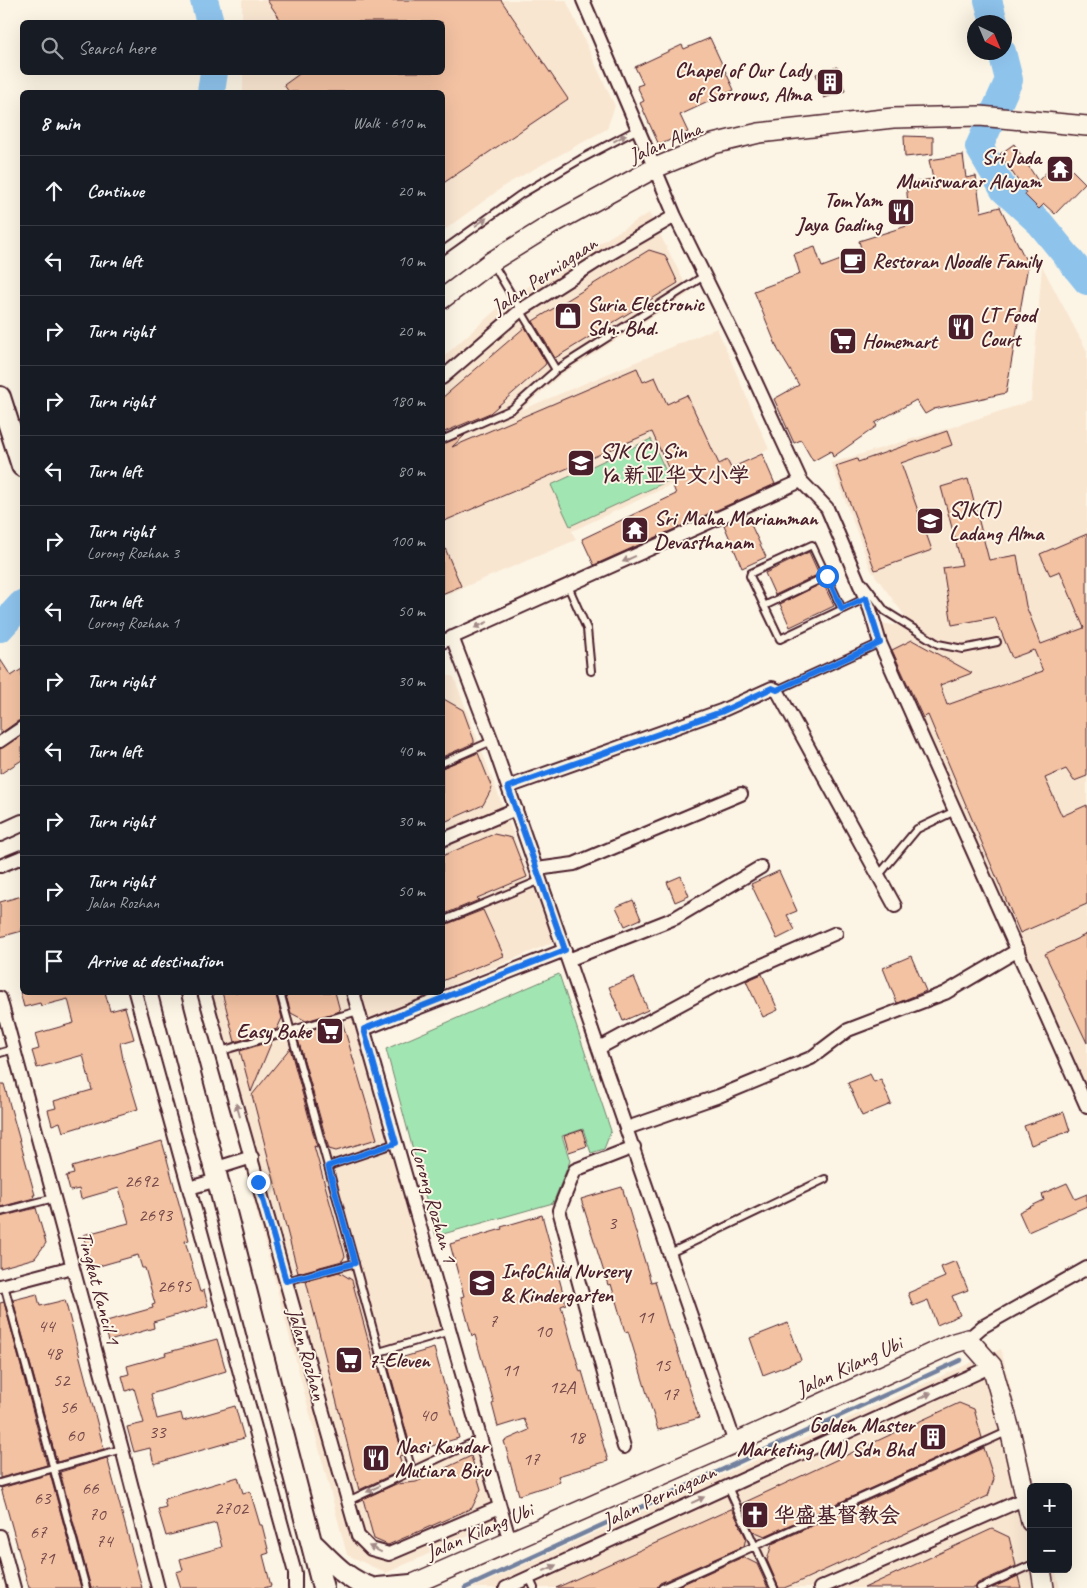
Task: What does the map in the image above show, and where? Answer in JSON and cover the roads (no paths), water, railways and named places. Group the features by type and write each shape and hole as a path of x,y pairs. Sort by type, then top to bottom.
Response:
{"main road":[{"name":"Jalan Alma","path":"445,297 491,262 552,224 655,168 713,144 759,134 893,118 980,116 1087,126"},
{"path":"0,397 20,460"},
{"name":"Jalan Rozhan","path":"170,995 323,1588"},
{"path":"968,1339 992,1366 1010,1430 1027,1503"},
{"name":"Jalan Kilang Ubi","path":"408,1587 735,1444 954,1343 968,1339"},
{"path":"312,1543 350,1578 358,1584 372,1588"},
{"path":"1042,1573 1044,1588"},
{"path":"378,1588 408,1587"}],"street":[{"path":"583,0 675,216 741,350 801,481 827,508 866,598 880,643 1087,1107"},
{"name":"Jalan Perniagaan","path":"445,375 521,310 675,216"},
{"path":"735,1444 492,741 447,640 801,481"},
{"path":"508,787 721,712 772,688 777,690 895,906"},
{"path":"0,742 20,728"},
{"path":"539,874 574,864 741,794"},
{"path":"445,839 516,809"},
{"path":"0,833 20,824"},
{"path":"0,866 20,858"},
{"path":"364,1029 675,918 761,867"},
{"path":"599,1048 714,986 836,933"},
{"path":"627,1128 719,1096 811,1058 848,1030 945,993 1018,950"},
{"path":"136,995 295,1573 295,1588"},
{"name":"Jalan Rozhan","path":"205,995 358,1536 371,1549 389,1554 500,1508"},
{"name":"Lorong Rozhan 1","path":"354,995 510,1542"},
{"name":"Tingkat Kancil 1","path":"0,998 158,1588"},
{"path":"624,1447 559,1210 575,1170 634,1148"},
{"path":"189,1188 252,1157"},
{"path":"2,1285 72,1267"},
{"path":"968,1339 982,1327 1087,1268"},
{"name":"Jalan Perniagaan","path":"506,1588 531,1583 728,1487 992,1366"},
{"path":"820,1588 1026,1498"},
{"path":"0,1536 14,1588"}],"lane":[{"path":"445,249 520,195 581,159 638,129"},
{"path":"491,262 556,370"},
{"path":"445,439 512,410 556,370 704,276"},
{"path":"842,609 812,545 751,573 750,576 780,639 866,598"},
{"path":"854,570 885,611 938,644 963,649 997,642"},
{"path":"764,606 827,576"},
{"path":"568,586 587,629 591,671"},
{"path":"777,690 880,643"},
{"path":"445,762 492,741"},
{"path":"878,875 917,829 956,811"},
{"path":"445,920 539,874"},
{"path":"281,995 412,1471"},
{"path":"221,1051 358,1011"},
{"path":"0,1053 14,1049"},
{"path":"328,1166 396,1143"},
{"path":"670,1253 825,1179"},
{"path":"0,1212 54,1198"},
{"path":"286,1281 355,1263"},
{"path":"2,1285 86,1588"},
{"path":"379,1352 450,1331"},
{"path":"662,1588 1010,1430"},
{"path":"348,1501 480,1439"},
{"path":"0,1483 122,1448"},
{"path":"728,1487 774,1588"},
{"path":"980,1588 1027,1568"}],"waterway":[{"path":"204,0 209,20"},
{"path":"988,0 992,15"},
{"path":"1004,60 1009,80 979,147 1004,190 1040,223 1087,281"},
{"path":"211,90 214,75"},
{"path":"0,628 20,606"},
{"path":"465,1588 961,1360"}],"place":[{"name":"Chapel of Our Lady of Sorrows, Alma","path":"830,82"},
{"name":"Sri Jada Muniswarar Alayam","path":"1060,169"},
{"name":"TomYam Jaya Gading","path":"901,212"},
{"name":"Restoran Noodle Family","path":"853,261"},
{"name":"Suria Electronic Sdn. Bhd.","path":"568,316"},
{"name":"LT Food Court","path":"961,327"},
{"name":"Homemart","path":"843,341"},
{"name":"SJK (C) Sin Ya 新亚华文小学","path":"581,463"},
{"name":"SJK(T) Ladang Alma","path":"930,521"},
{"name":"Sri Maha Mariamman Devasthanam","path":"635,530"},
{"name":"Easy Bake","path":"330,1031"},
{"name":"InfoChild Nursery & Kindergarten","path":"482,1283"},
{"name":"7-Eleven","path":"349,1360"},
{"name":"Golden Master Marketing (M) Sdn Bhd","path":"933,1437"},
{"name":"Nasi Kandar Mutiara Biru","path":"376,1458"},
{"name":"华盛基督教会","path":"755,1515"}]}
